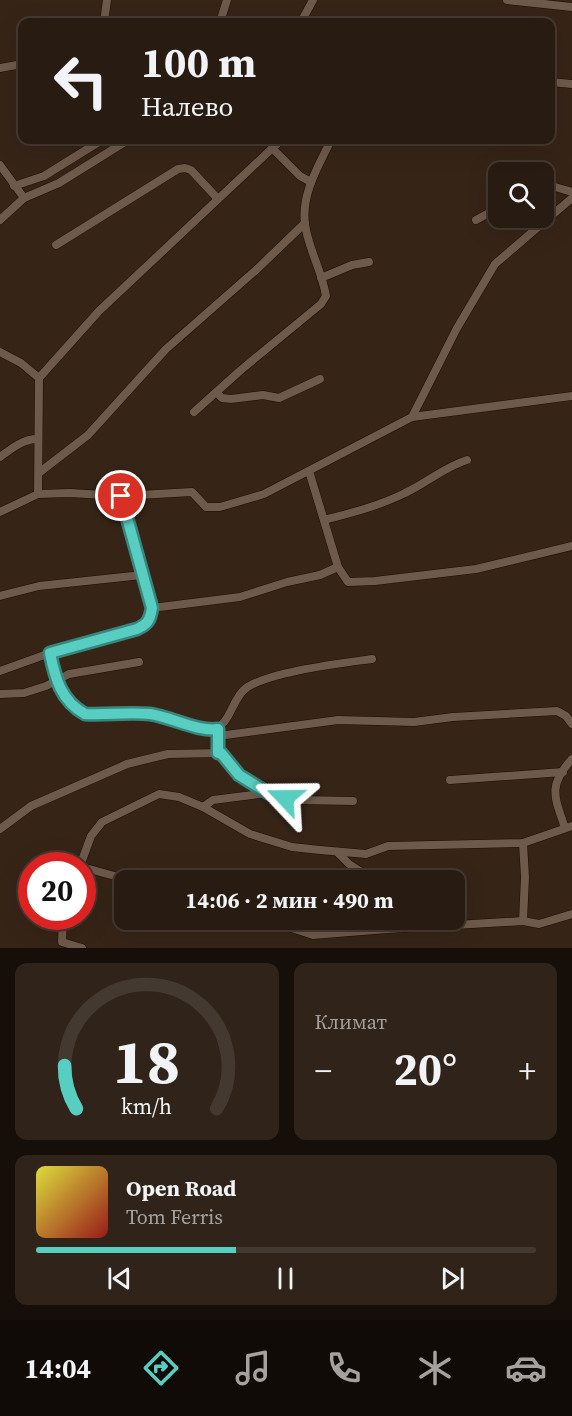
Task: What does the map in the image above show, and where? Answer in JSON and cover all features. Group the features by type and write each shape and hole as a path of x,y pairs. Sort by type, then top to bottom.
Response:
{"street":[{"path":"105,18 107,0"},
{"path":"221,18 227,0"},
{"path":"303,18 313,0"},
{"path":"507,0 572,7"},
{"path":"0,68 18,65"},
{"path":"555,82 572,84"},
{"path":"14,186 44,176 96,144"},
{"path":"0,220 24,198 59,183 122,144"},
{"path":"38,494 40,472 37,439 39,378 99,311 276,144"},
{"path":"194,412 321,304 326,296 305,223 307,196 311,182 316,167 329,144"},
{"path":"272,148 300,177 311,182"},
{"path":"0,165 24,198"},
{"path":"56,245 178,169 192,170 218,199"},
{"path":"554,187 572,192"},
{"path":"412,417 457,328 495,264 572,198"},
{"path":"476,220 488,213"},
{"path":"40,472 88,435 166,349 256,270 305,223"},
{"path":"321,278 351,265 369,261"},
{"path":"0,352 21,363 39,378"},
{"path":"217,393 222,398 231,399 263,396 274,399 287,396 320,379"},
{"path":"0,512 38,494 70,493 121,496 192,492 206,507 220,507 264,494 412,417 572,396"},
{"path":"0,457 22,442 37,439"},
{"path":"324,520 362,510 404,494 438,472 468,460"},
{"path":"309,471 338,567 344,579 353,583 476,569 572,546"},
{"path":"0,671 50,653 137,629 149,622 152,608 121,496"},
{"path":"152,608 240,597 312,577 338,567"},
{"path":"0,596 39,586 142,575"},
{"path":"50,653 56,680 63,694 76,710 85,714 150,714 218,732 338,720 414,722 453,717 557,711 566,716 572,724"},
{"path":"218,753 218,732 244,689 264,680 307,669 372,658"},
{"path":"0,694 24,693 69,674 139,662"},
{"path":"0,830 31,806 127,764 168,754 221,753 239,775 268,793 299,800 354,801"},
{"path":"86,852 92,836 102,822 159,794 179,797 203,807 250,834 292,847 366,854 388,846 523,843 568,827 554,790 562,772 572,759"},
{"path":"450,780 562,772"},
{"path":"203,807 213,800 268,793"},
{"path":"523,843 525,877 523,921"},
{"path":"337,852 348,864 358,870"},
{"path":"96,870 114,876"},
{"path":"465,922 523,921 538,924 572,914"},
{"path":"61,930 64,945 82,948"},
{"path":"298,930 313,935 356,930"}],"route":[{"path":"121,496 152,608 151,617 149,622 137,629 50,653 56,680 63,694 76,710 85,714 150,714 210,730 218,729 218,753 221,753 239,775 268,793 285,798"}]}
